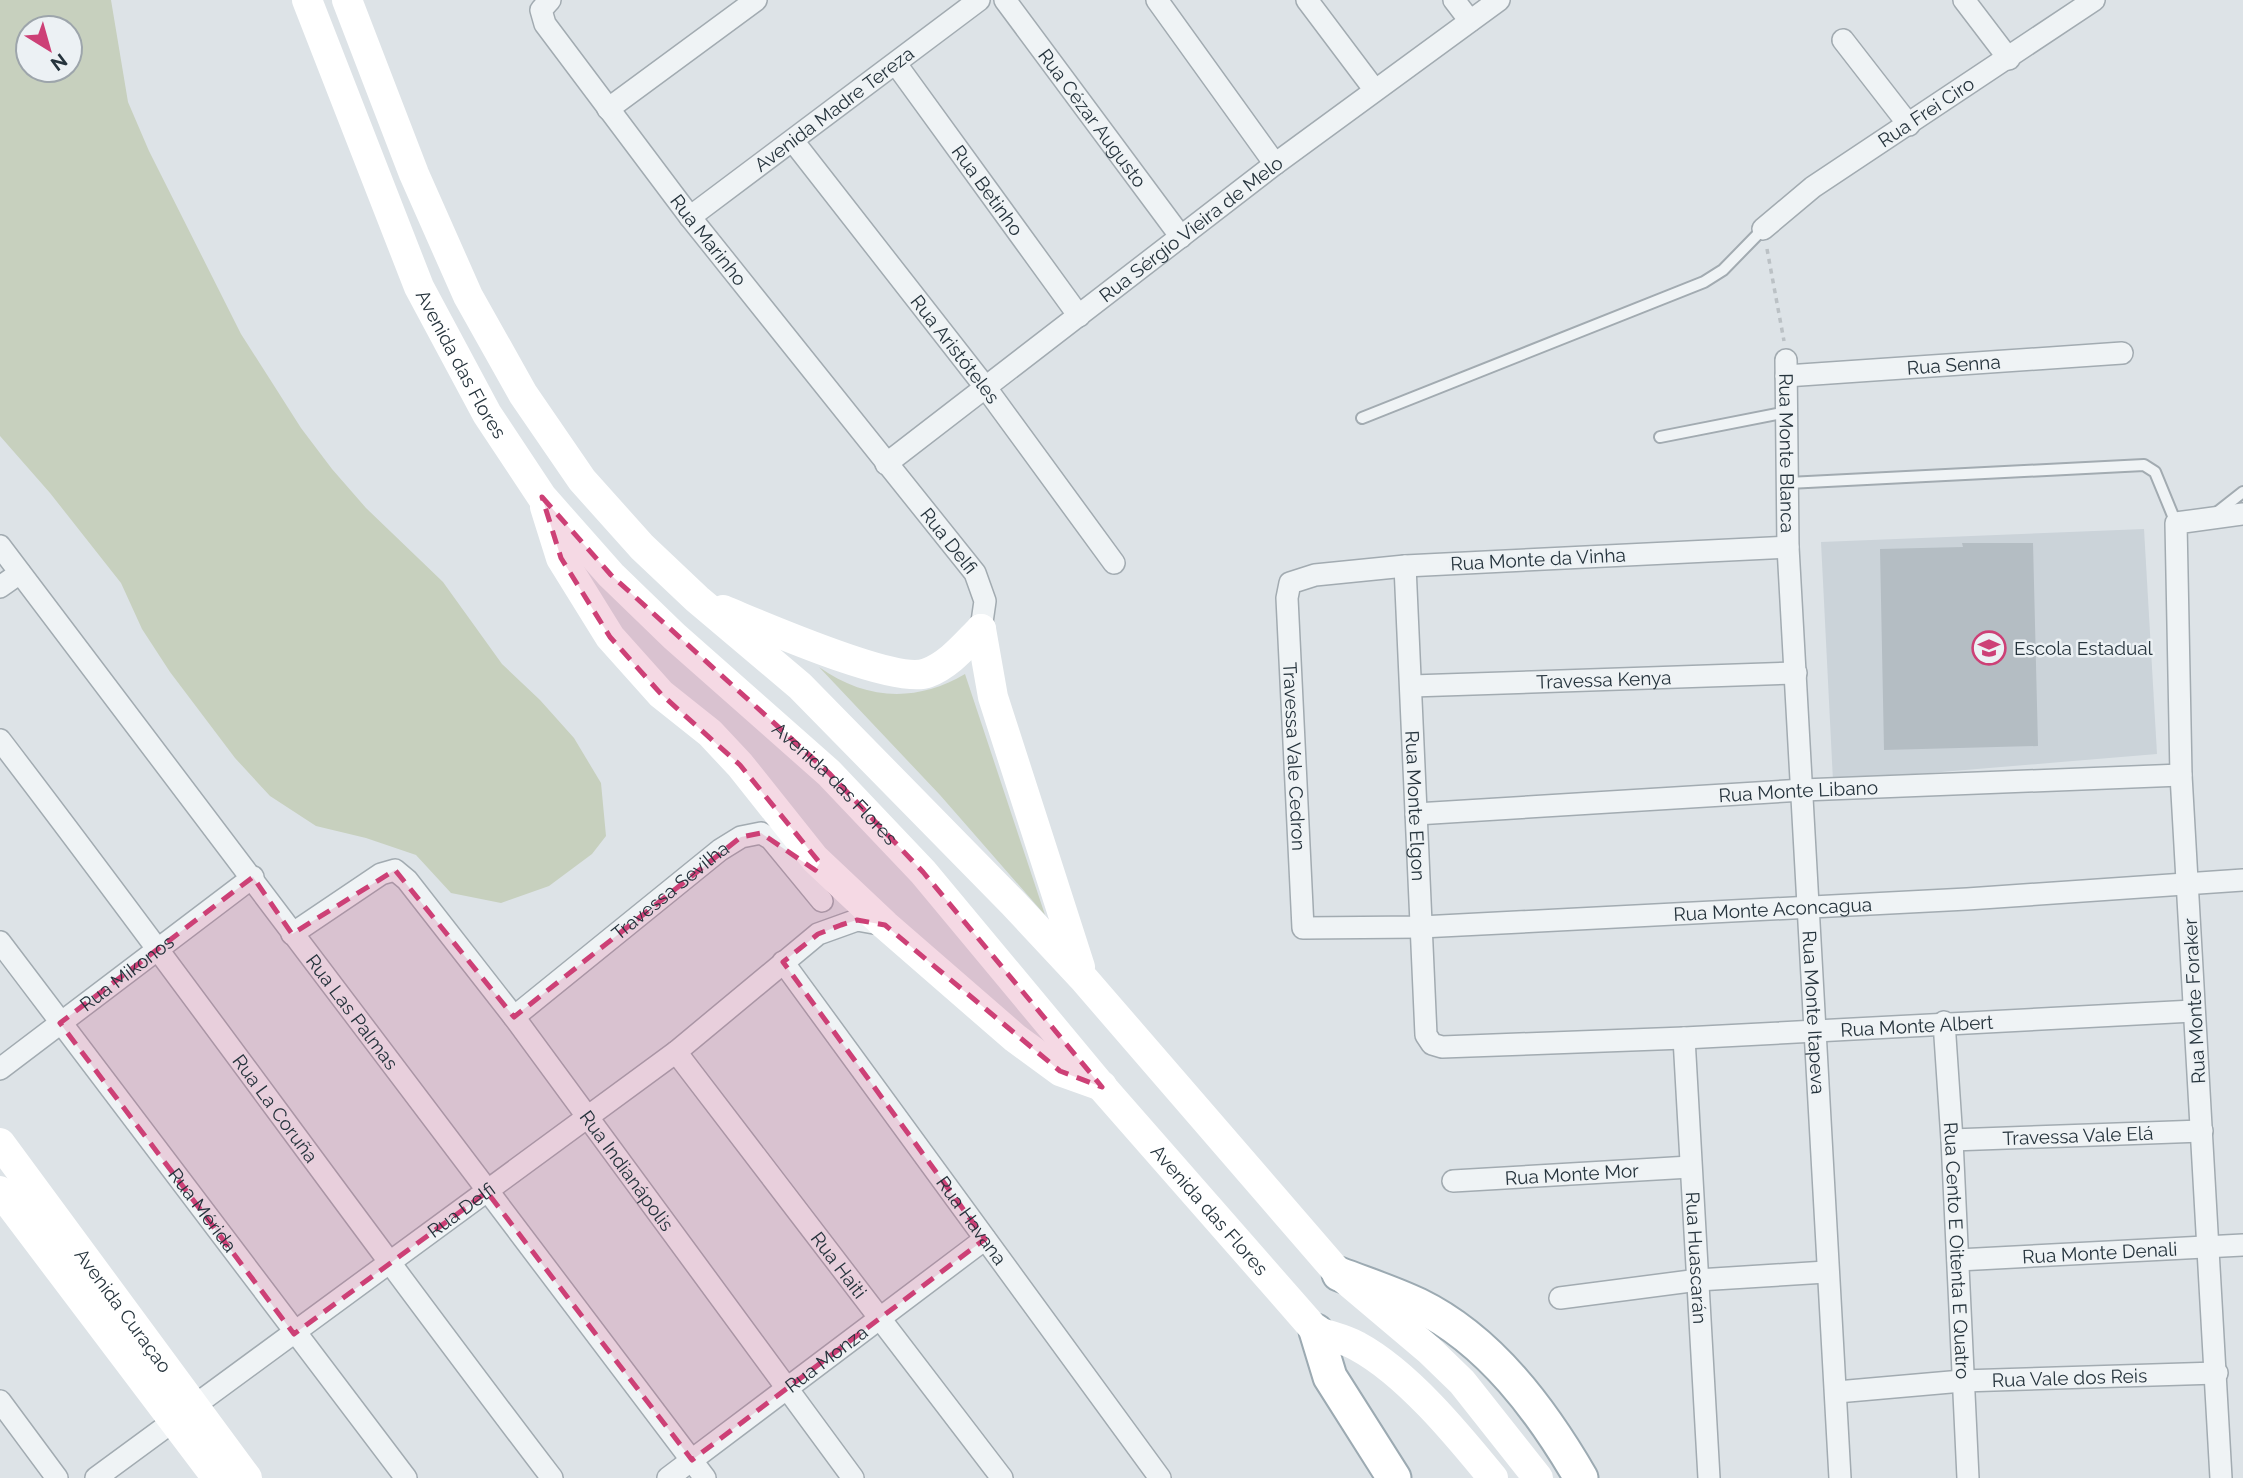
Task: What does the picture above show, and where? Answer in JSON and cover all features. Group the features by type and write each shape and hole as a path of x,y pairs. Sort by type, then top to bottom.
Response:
{"main road":[{"name":"Avenida das Flores","path":"307,0 419,287 487,414 542,497 611,575 674,636 838,783 923,872 1102,1087 1316,1331 1356,1345 1385,1364 1446,1425 1493,1478"},
{"name":"Avenida das Flores","path":"347,0 419,186 468,296 523,394 582,480 642,547 697,599 800,686 1083,978 1339,1274 1421,1343 1462,1382 1538,1478"},
{"path":"542,497 561,558 610,637 661,694 709,733 740,765 815,859 885,925 1015,1038 1060,1071 1102,1087"},
{"path":"697,599 785,635 889,672 909,676 927,674 949,661 981,629"},
{"path":"981,629 999,718 1083,978"},
{"name":"Avenida Curaçao","path":"0,1143 185,1414 217,1478"},
{"name":"Avenida Curaçao","path":"0,1191 185,1414 247,1478"},
{"path":"1339,1274 1418,1305 1475,1344 1513,1382 1552,1431 1581,1478"},
{"path":"1316,1331 1330,1377 1394,1478"}],"street":[{"path":"608,109 756,0"},
{"name":"Avenida Madre Tereza","path":"690,216 979,0"},
{"name":"Rua Cézar Augusto","path":"1005,0 1181,237"},
{"path":"1157,0 1275,164"},
{"path":"1307,0 1374,89"},
{"path":"1454,0 1470,21"},
{"name":"Rua Sérgio Vieira de Melo","path":"886,464 1374,89 1499,0"},
{"path":"1964,0 2009,59"},
{"name":"Rua Frei Ciro","path":"1763,229 1813,187 2094,0"},
{"name":"Rua Marinho","path":"545,5 545,24 608,109 886,464"},
{"path":"1843,40 1909,125"},
{"name":"Rua Betinho","path":"896,64 1079,316"},
{"name":"Rua Aristóteles","path":"793,141 986,388 1114,563"},
{"name":"Rua Senna","path":"1786,368 2122,353"},
{"name":"Rua Monte Blanca","path":"1786,368 1788,547"},
{"name":"Rua Delfi","path":"886,464 975,573 985,601 981,629"},
{"path":"2176,523 2243,514"},
{"name":"Rua Monte Foraker","path":"2176,523 2180,775 2189,885 2193,1011 2217,1373 2221,1478"},
{"name":"Rua Las Palmas","path":"0,546 705,1478"},
{"name":"Rua Monte da Vinha","path":"1290,583 1315,575 1405,566 1788,547"},
{"name":"Rua Monte Itapeva","path":"1788,547 1803,790 1826,1272 1837,1392 1840,1478"},
{"name":"Rua Monte Elgon","path":"1405,566 1426,1035 1432,1044"},
{"path":"0,587 20,573"},
{"name":"Travessa Vale Cedron","path":"1290,583 1287,598 1303,928"},
{"name":"Travessa Kenya","path":"1412,686 1796,673"},
{"name":"Rua La Coruña","path":"0,740 160,950 388,1263 552,1478"},
{"name":"Rua Monte Libano","path":"1416,814 1803,790 2180,775"},
{"name":"Travessa Sevilha","path":"514,1017 720,850 741,837 761,833 771,839 822,901"},
{"path":"815,859 822,901 818,934"},
{"name":"Rua Indianápolis","path":"292,934 381,874 395,870 407,880 514,1017 853,1478"},
{"name":"Rua Mikonos","path":"0,1069 253,877"},
{"name":"Rua Monte Aconcagua","path":"1303,928 1420,927 1968,900 2243,880"},
{"name":"Rua Delfi","path":"96,1478 676,1052 818,934 857,920 885,925"},
{"name":"Rua Mérida","path":"0,942 294,1334 406,1478"},
{"name":"Rua Havana","path":"783,962 1160,1478"},
{"name":"Rua Monte Albert","path":"1432,1044 1442,1047 1684,1038 1815,1028 2193,1011"},
{"name":"Rua Cento E Oitenta E Quatro","path":"1944,1022 1968,1478"},
{"name":"Rua Huascarán","path":"1684,1038 1709,1478"},
{"name":"Rua Haiti","path":"676,1052 1002,1478"},
{"name":"Travessa Vale Elá","path":"1952,1140 2202,1132"},
{"name":"Rua Monte Mor","path":"1453,1181 1690,1167"},
{"name":"Rua Monza","path":"668,1478 985,1240"},
{"name":"Rua Monte Denali","path":"1958,1260 2243,1245"},
{"path":"1560,1298 1698,1280 1826,1272"},
{"name":"Rua Vale dos Reis","path":"1837,1392 1962,1381 2217,1373"},
{"path":"0,1401 57,1478"}],"lane":[{"path":"1363,418 1704,282 1723,270 1763,229"},
{"path":"1660,437 1787,412"},
{"path":"1788,483 2144,465 2155,472 2176,523"},
{"path":"2211,518 2243,492"}],"path":[{"path":"1763,229 1782,318"}],"highlighted area":[{"path":"542,497 611,575 829,773 923,872 1102,1087 1060,1071 885,925 857,920 841,925 818,934 783,962 985,1239 692,1460 487,1192 294,1334 60,1023 253,877 292,934 395,870 514,1017 741,837 761,833 815,870 820,863 740,765 661,694 610,637 561,558"}],"shaded area":[{"name":"Escola Estadual","path":"2144,529 2157,754 1833,781 1821,542"}],"green space":[{"path":"0,0 111,0 128,102 149,151 241,334 301,428 332,469 366,508 443,582 502,664 540,700 574,738 601,783 606,836 592,854 549,886 501,903 451,893 416,855 366,838 316,826 270,796 235,758 170,672 142,629 121,583 50,493 0,436"},
{"path":"819,667 854,686 891,694 928,690 965,674 1045,915 940,795"}],"building":[{"path":"1962,543 2033,543 2038,746 1884,750 1880,549 1963,547"}],"place":[{"name":"Escola Estadual","path":"1989,648"}]}
